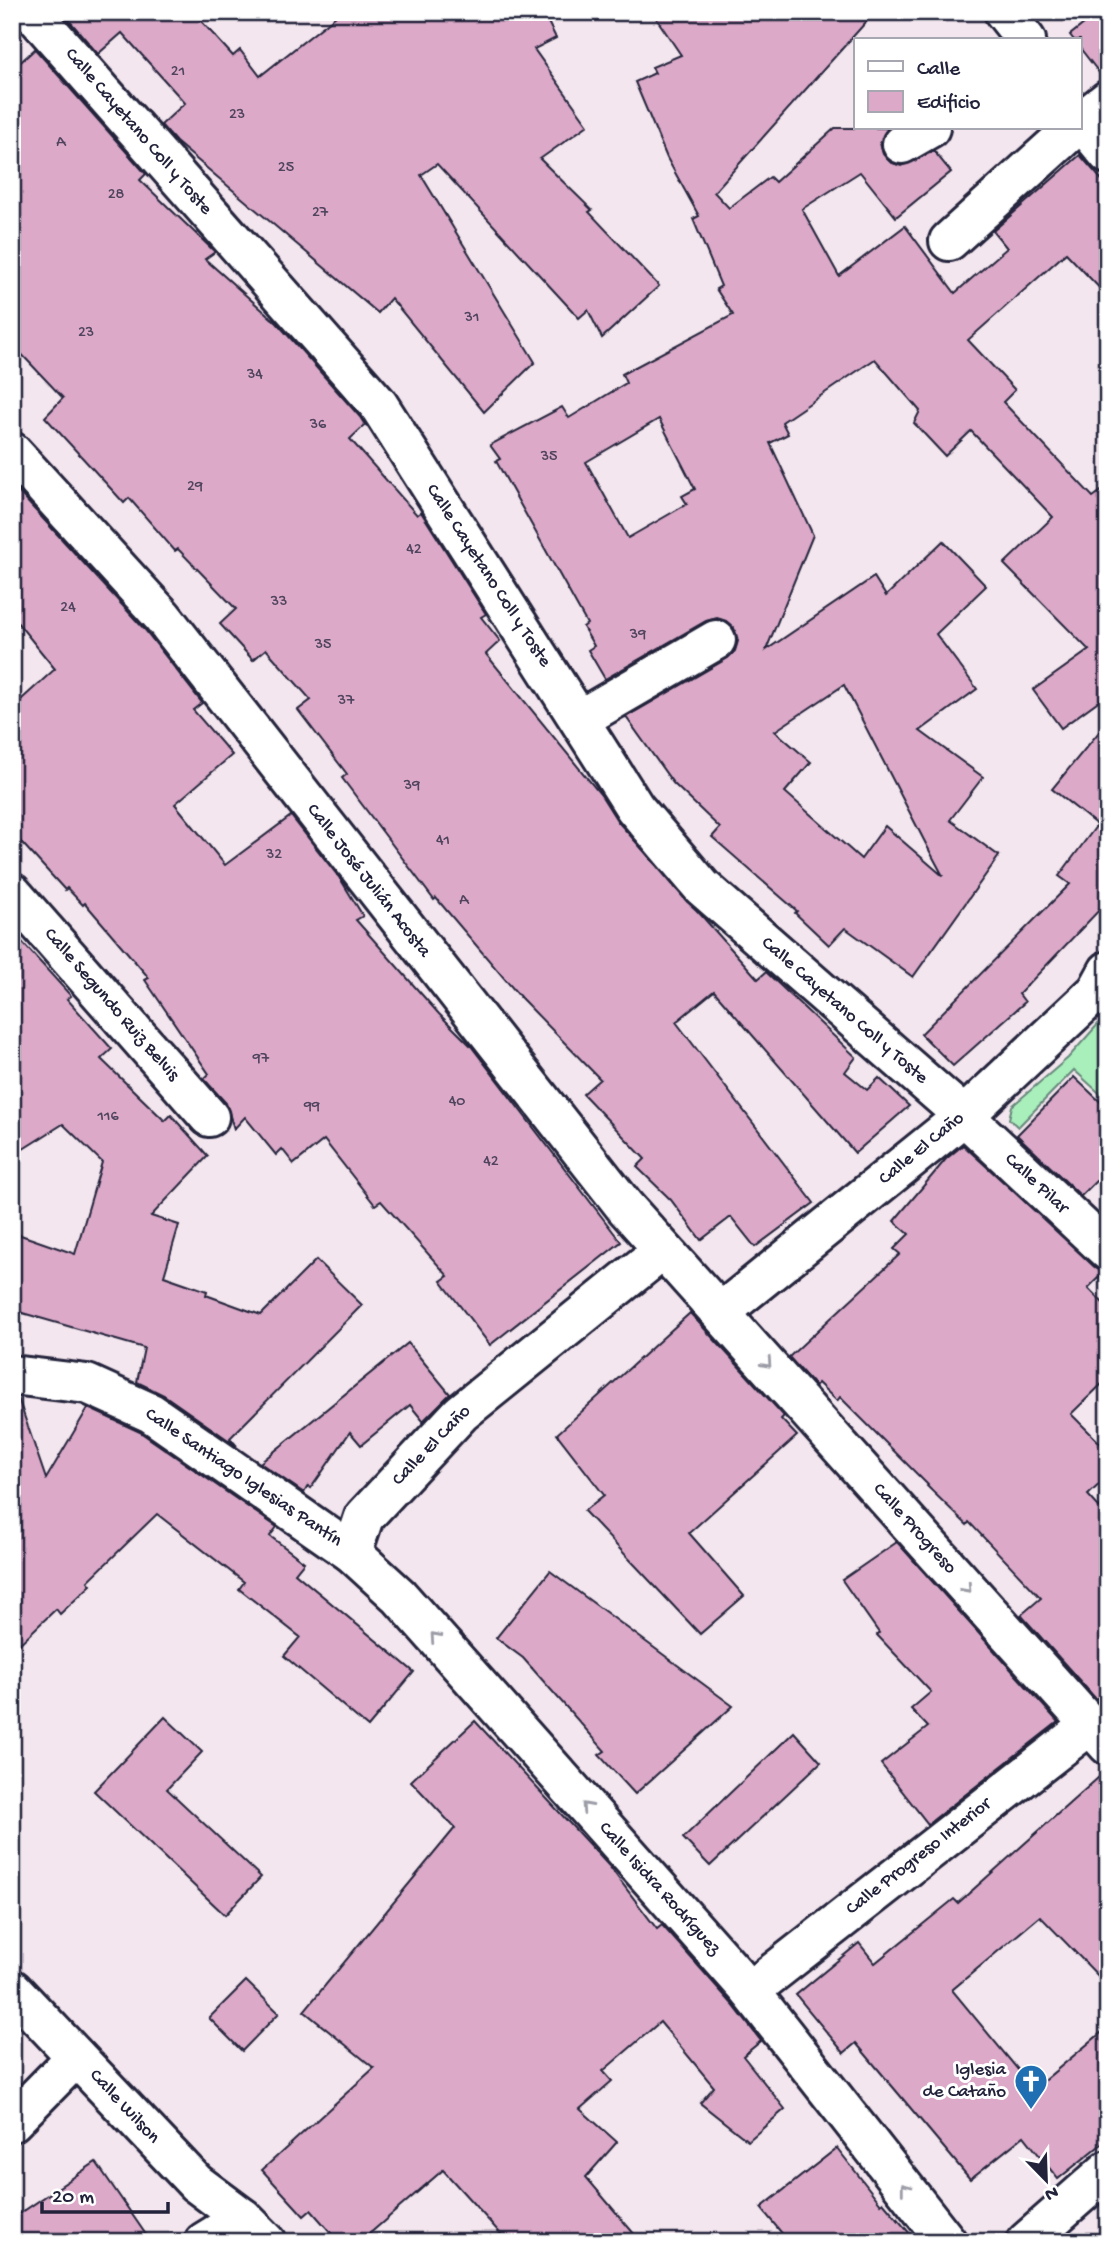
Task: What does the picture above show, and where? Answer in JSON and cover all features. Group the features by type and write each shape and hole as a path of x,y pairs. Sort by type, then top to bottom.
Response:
{"street":[{"name":"Calle Cayetano Coll y Toste","path":"32,12 378,404 635,808 702,887 964,1116"},
{"path":"1004,12 1024,38"},
{"path":"1082,120 1108,100"},
{"path":"1082,123 1108,154"},
{"path":"949,241 1072,130"},
{"name":"Calle José Julián Acosta","path":"12,452 162,616 508,1060 663,1250 721,1312"},
{"path":"580,719 716,640"},
{"name":"Calle Segundo Ruiz Belvis","path":"12,893 209,1117"},
{"name":"Calle El Caño","path":"721,1312 964,1116 1097,991 1108,971"},
{"name":"Calle Pilar","path":"964,1116 1108,1251"},
{"name":"Calle El Caño","path":"352,1553 364,1517 461,1413 663,1250"},
{"name":"Calle Progreso","path":"721,1312 1099,1735"},
{"name":"Calle Santiago Iglesias Pantín","path":"12,1375 87,1384 151,1413 352,1553"},
{"name":"Calle Isidra Rodríguez","path":"352,1553 399,1596 750,1991 947,2242"},
{"name":"Calle Progreso Interior","path":"750,1991 950,1831 1099,1735"},
{"name":"Calle Wilson","path":"12,1989 196,2183 255,2230"},
{"path":"12,2122 76,2057"},
{"path":"1026,2242 1108,2170"},
{"path":"204,2242 255,2230"}],"green space":[{"path":"1108,1013 1108,1101 1074,1070 1018,1127 1009,1119 1012,1106 1068,1058"}],"building":[{"path":"75,12 193,12 233,56 240,50 260,76 341,12 543,12 556,38 534,49 588,125 540,159 592,210 589,212 659,286 602,338 588,310 579,318 437,164 421,175 535,362 484,412 391,298 378,313 176,142 161,125 185,103 122,33 98,54 68,19"},
{"path":"652,12 875,12 714,192 729,208 770,177 775,182 835,128 887,130 880,143 883,154 890,162 901,166 934,151 951,172 896,217 860,172 802,209 839,276 905,226 955,293 1007,248 993,231 1080,155 1108,187 1108,297 1066,253 968,340 1015,390 1003,402 1093,497 1108,486 1108,694 1061,728 1033,690 1089,650 1004,564 1053,517 971,431 945,456 914,423 920,411 875,359 782,422 788,434 770,443 813,535 766,650 874,577 886,596 943,541 986,586 936,634 977,689 920,731 983,777 950,820 999,856 913,977 845,928 829,945 795,913 797,911 712,837 720,828 673,783 626,717 728,658 735,651 738,641 734,628 717,618 706,621 605,679 588,650 594,646 583,627 587,624 496,461 500,459 490,445 562,407 569,418 626,383 622,374 733,315 716,289 721,286 693,219 699,216 667,158 635,82 655,73 652,67 681,55","holes":["659,419 695,489 682,496 687,504 628,538 586,462","844,685 943,876 885,826 861,859 785,792 811,762 775,731"]},
{"path":"1099,12 1108,12 1108,79 1104,79 1082,51 1082,38 1072,38 1070,35"},
{"path":"35,49 146,174 140,180 215,252 205,259 277,323 360,417 365,425 350,439 417,515 421,512 486,614 481,617 500,641 486,654 601,795 618,822 758,979 766,972 856,1057 845,1072 867,1090 879,1078 909,1106 855,1153 714,991 676,1022 814,1203 755,1247 731,1217 701,1240 671,1200 637,1167 645,1159 583,1094 600,1079 521,998 436,898 434,900 342,778 347,774 298,710 311,700 266,649 253,660 220,624 236,609 178,549 175,551 129,498 124,503 45,417 63,398 12,344 12,70"},
{"path":"12,485 145,630 202,703 193,710 232,755 175,804 225,865 291,816 341,880 363,916 356,920 471,1046 621,1242 490,1345 441,1281 448,1276 381,1201 375,1205 324,1140 294,1164 282,1149 276,1155 245,1117 234,1129 226,1103 204,1079 209,1074 145,980 149,978 85,903 83,905 67,888 65,890 12,832 12,708 55,669 12,616"},
{"path":"1108,721 1108,911 1102,907 1019,994 1025,1002 953,1066 921,1034 1070,884 1059,876 1097,825 1052,789"},
{"path":"12,931 71,996 67,999 112,1049 101,1059 165,1121 171,1115 208,1156 151,1216 179,1225 164,1276 207,1291 206,1295 261,1315 316,1260 362,1305 230,1438 237,1446 164,1395 137,1382 144,1348 12,1310 12,1232 75,1254 102,1162 63,1124 12,1156"},
{"path":"1074,1077 1108,1109 1108,1169 1081,1196 1017,1135"},
{"path":"963,1145 1103,1273 1088,1288 1108,1308 1108,1378 1071,1414 1108,1451 1108,1476 1088,1495 1108,1517 1108,1689 1096,1699 1021,1615 1041,1598 969,1522 967,1525 840,1397 837,1401 818,1383 815,1386 789,1357 900,1254 894,1249 909,1234 894,1221 946,1159"},
{"path":"690,1313 784,1416 781,1419 797,1436 689,1533 744,1596 700,1634 584,1511 604,1495 557,1434"},
{"path":"408,1343 450,1394 423,1421 410,1405 361,1445 350,1432 311,1488 308,1486 304,1493 260,1463"},
{"path":"12,1397 18,1398 46,1479 88,1408 140,1432 277,1527 270,1536 304,1562 295,1573 414,1672 368,1727 284,1656 300,1637 239,1589 244,1582 157,1514 88,1581 91,1585 60,1614 56,1609 12,1651"},
{"path":"897,1542 1058,1722 928,1824 881,1764 928,1727 911,1709 931,1692 877,1635 879,1633 842,1580"},
{"path":"550,1571 733,1706 635,1794 599,1755 605,1751 523,1658 496,1638"},
{"path":"165,1717 202,1752 167,1789 261,1877 225,1915 94,1791"},
{"path":"475,1721 609,1866 657,1929 662,1925 733,2005 761,2041 743,2056 785,2109 748,2141 700,2103 714,2087 660,2022 603,2071 612,2081 580,2109 617,2142 586,2177 641,2242 508,2242 443,2170 360,2242 339,2242 311,2210 304,2216 262,2170 374,2068 304,2011 455,1828 411,1781"},
{"path":"794,1732 821,1762 710,1866 683,1838"},
{"path":"1108,1769 1108,1986 1040,1916 952,1990 1034,2089 1108,2027 1108,2139 1058,2179 1024,2136 970,2179 856,2043 844,2053 796,1995 859,1943 875,1963 954,1899 958,1903"},
{"path":"246,1981 279,2013 242,2051 209,2018"},
{"path":"837,2148 881,2204 883,2202 917,2242 789,2242 761,2208"},
{"path":"96,2162 151,2242 12,2242 12,2219"}],"place":[{"name":"Iglesia de Cataño","path":"1031,2111"}]}
